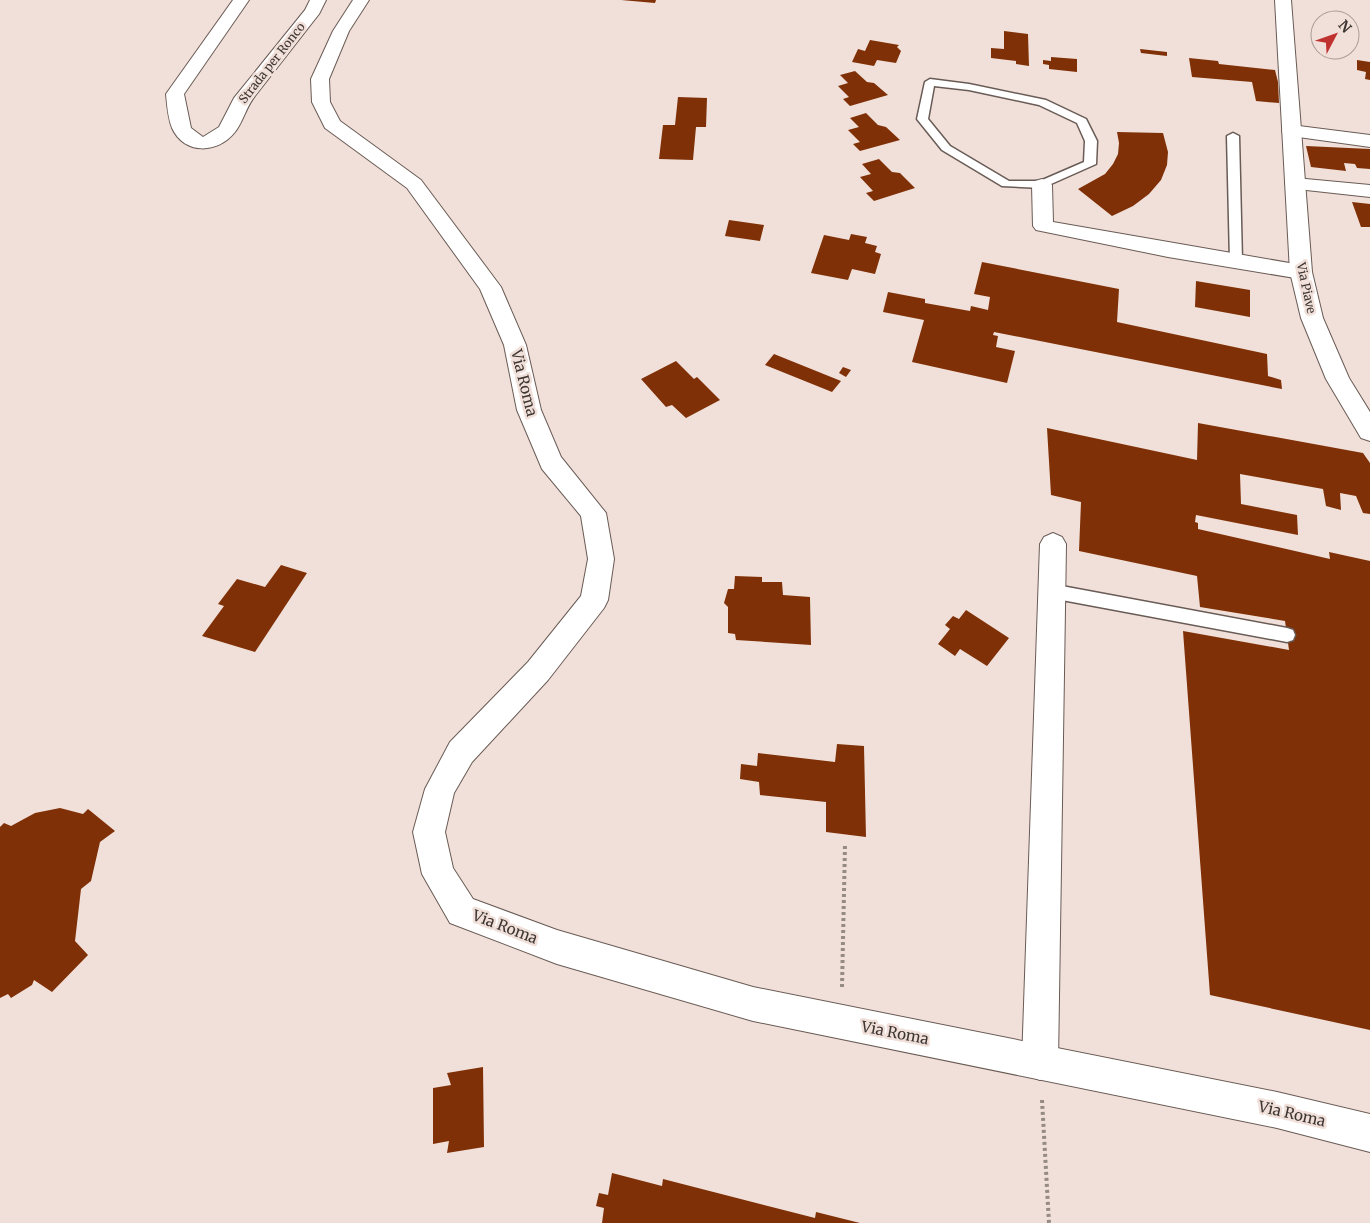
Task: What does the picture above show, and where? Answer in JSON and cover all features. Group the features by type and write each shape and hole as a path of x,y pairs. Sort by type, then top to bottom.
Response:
{"street":[{"name":"Strada per Ronco","path":"242,0 175,94 181,128 188,139 195,143 208,144 227,130 240,102 313,12 318,0"},
{"name":"Via Roma","path":"361,0 341,31 320,79 321,102 332,124 414,184 490,287 515,345 529,410 551,462 593,513 601,559 594,600 538,671 461,752 440,789 429,832 438,874 462,911 557,947 754,1004 1277,1110 1370,1133"},
{"name":"Via Piave","path":"1283,0 1301,272 1312,318 1338,379 1370,432"},
{"path":"1291,131 1370,141"},
{"path":"1295,184 1370,191"},
{"path":"1042,185 1043,226 1301,272"},
{"path":"1040,1062 1053,544"}],"lane":[{"path":"930,82 969,87 1042,102 1082,121 1091,141 1090,164 1042,185 1006,184 946,148 922,119 930,82"},
{"path":"1233,136 1236,261"},
{"path":"1051,590 1287,635"}],"path":[{"path":"842,1022 845,845"},
{"path":"1040,1062 1049,1223"}],"building":[{"path":"621,0 656,0 655,3"},
{"path":"1004,31 1028,34 1029,66 1016,64 1016,61 991,58 991,48 1004,49"},
{"path":"870,40 899,45 897,47 901,51 896,63 877,60 874,66 852,62 858,49 865,51"},
{"path":"1140,49 1167,52 1167,56 1141,53"},
{"path":"1051,57 1077,59 1077,72 1049,69 1049,65 1043,64 1043,60 1051,61"},
{"path":"1189,58 1218,61 1219,64 1275,70 1278,82 1279,103 1256,101 1252,82 1192,77"},
{"path":"1357,60 1370,62 1370,80 1365,79 1366,72 1357,70"},
{"path":"855,71 867,82 874,83 888,95 850,106 843,99 849,97 838,86 848,83 840,75"},
{"path":"678,97 707,98 706,127 696,127 693,160 659,159 663,125 675,125"},
{"path":"866,113 878,125 886,127 900,140 860,151 853,144 860,142 848,130 859,127 850,118"},
{"path":"1117,132 1163,133 1168,152 1167,165 1161,180 1149,194 1133,206 1112,216 1078,189 1105,174 1113,164 1118,154"},
{"path":"1306,146 1370,149 1370,169 1357,168 1355,164 1344,163 1346,171 1311,167"},
{"path":"879,159 892,172 900,173 915,188 874,201 866,193 873,191 860,177 871,174 862,164"},
{"path":"1352,202 1370,204 1370,227 1361,227"},
{"path":"729,220 764,225 760,241 725,236"},
{"path":"851,234 867,237 865,243 877,246 875,252 881,254 875,274 852,269 848,280 811,273 824,235 849,240"},
{"path":"982,262 1119,289 1117,322 1267,354 1268,376 1281,380 1282,389 994,332 993,335 998,336 996,347 1015,351 1007,383 912,362 924,320 883,312 888,292 925,299 925,303 970,311 971,306 988,310 990,297 974,294"},
{"path":"1196,281 1250,290 1250,317 1195,307"},
{"path":"774,354 841,381 832,392 765,365"},
{"path":"676,361 694,379 697,377 720,400 686,418 672,405 666,407 641,379"},
{"path":"843,367 851,370 846,377 839,373"},
{"path":"1198,423 1363,453 1370,463 1370,514 1363,513 1356,496 1340,493 1341,510 1326,506 1323,489 1240,474 1241,504 1297,515 1298,535 1196,515 1195,522 1198,523 1198,529 1330,559 1329,552 1370,561 1370,1030 1210,995 1183,631 1289,650 1285,621 1200,607 1197,576 1079,551 1081,502 1051,495 1047,428 1197,460"},
{"path":"281,565 307,573 255,652 202,636 224,606 218,604 237,579 265,587"},
{"path":"735,576 762,577 762,582 782,582 783,595 810,597 811,645 736,640 735,634 728,633 728,607 724,603 728,589 734,589"},
{"path":"966,610 1009,638 987,666 960,649 955,656 938,644 950,629 945,625 953,616 959,619"},
{"path":"837,744 864,746 866,837 826,832 826,802 760,795 759,782 740,779 741,764 757,766 758,753 835,762"},
{"path":"60,808 83,814 88,809 115,831 100,842 91,881 81,889 75,941 88,955 52,992 34,980 32,985 11,998 8,994 0,998 0,827 4,823 11,826 35,813"},
{"path":"483,1067 484,1147 447,1153 449,1141 433,1144 433,1088 451,1085 447,1073"},
{"path":"612,1173 662,1186 663,1179 815,1218 816,1212 860,1223 602,1223 604,1208 596,1206 599,1193 608,1195"}]}
